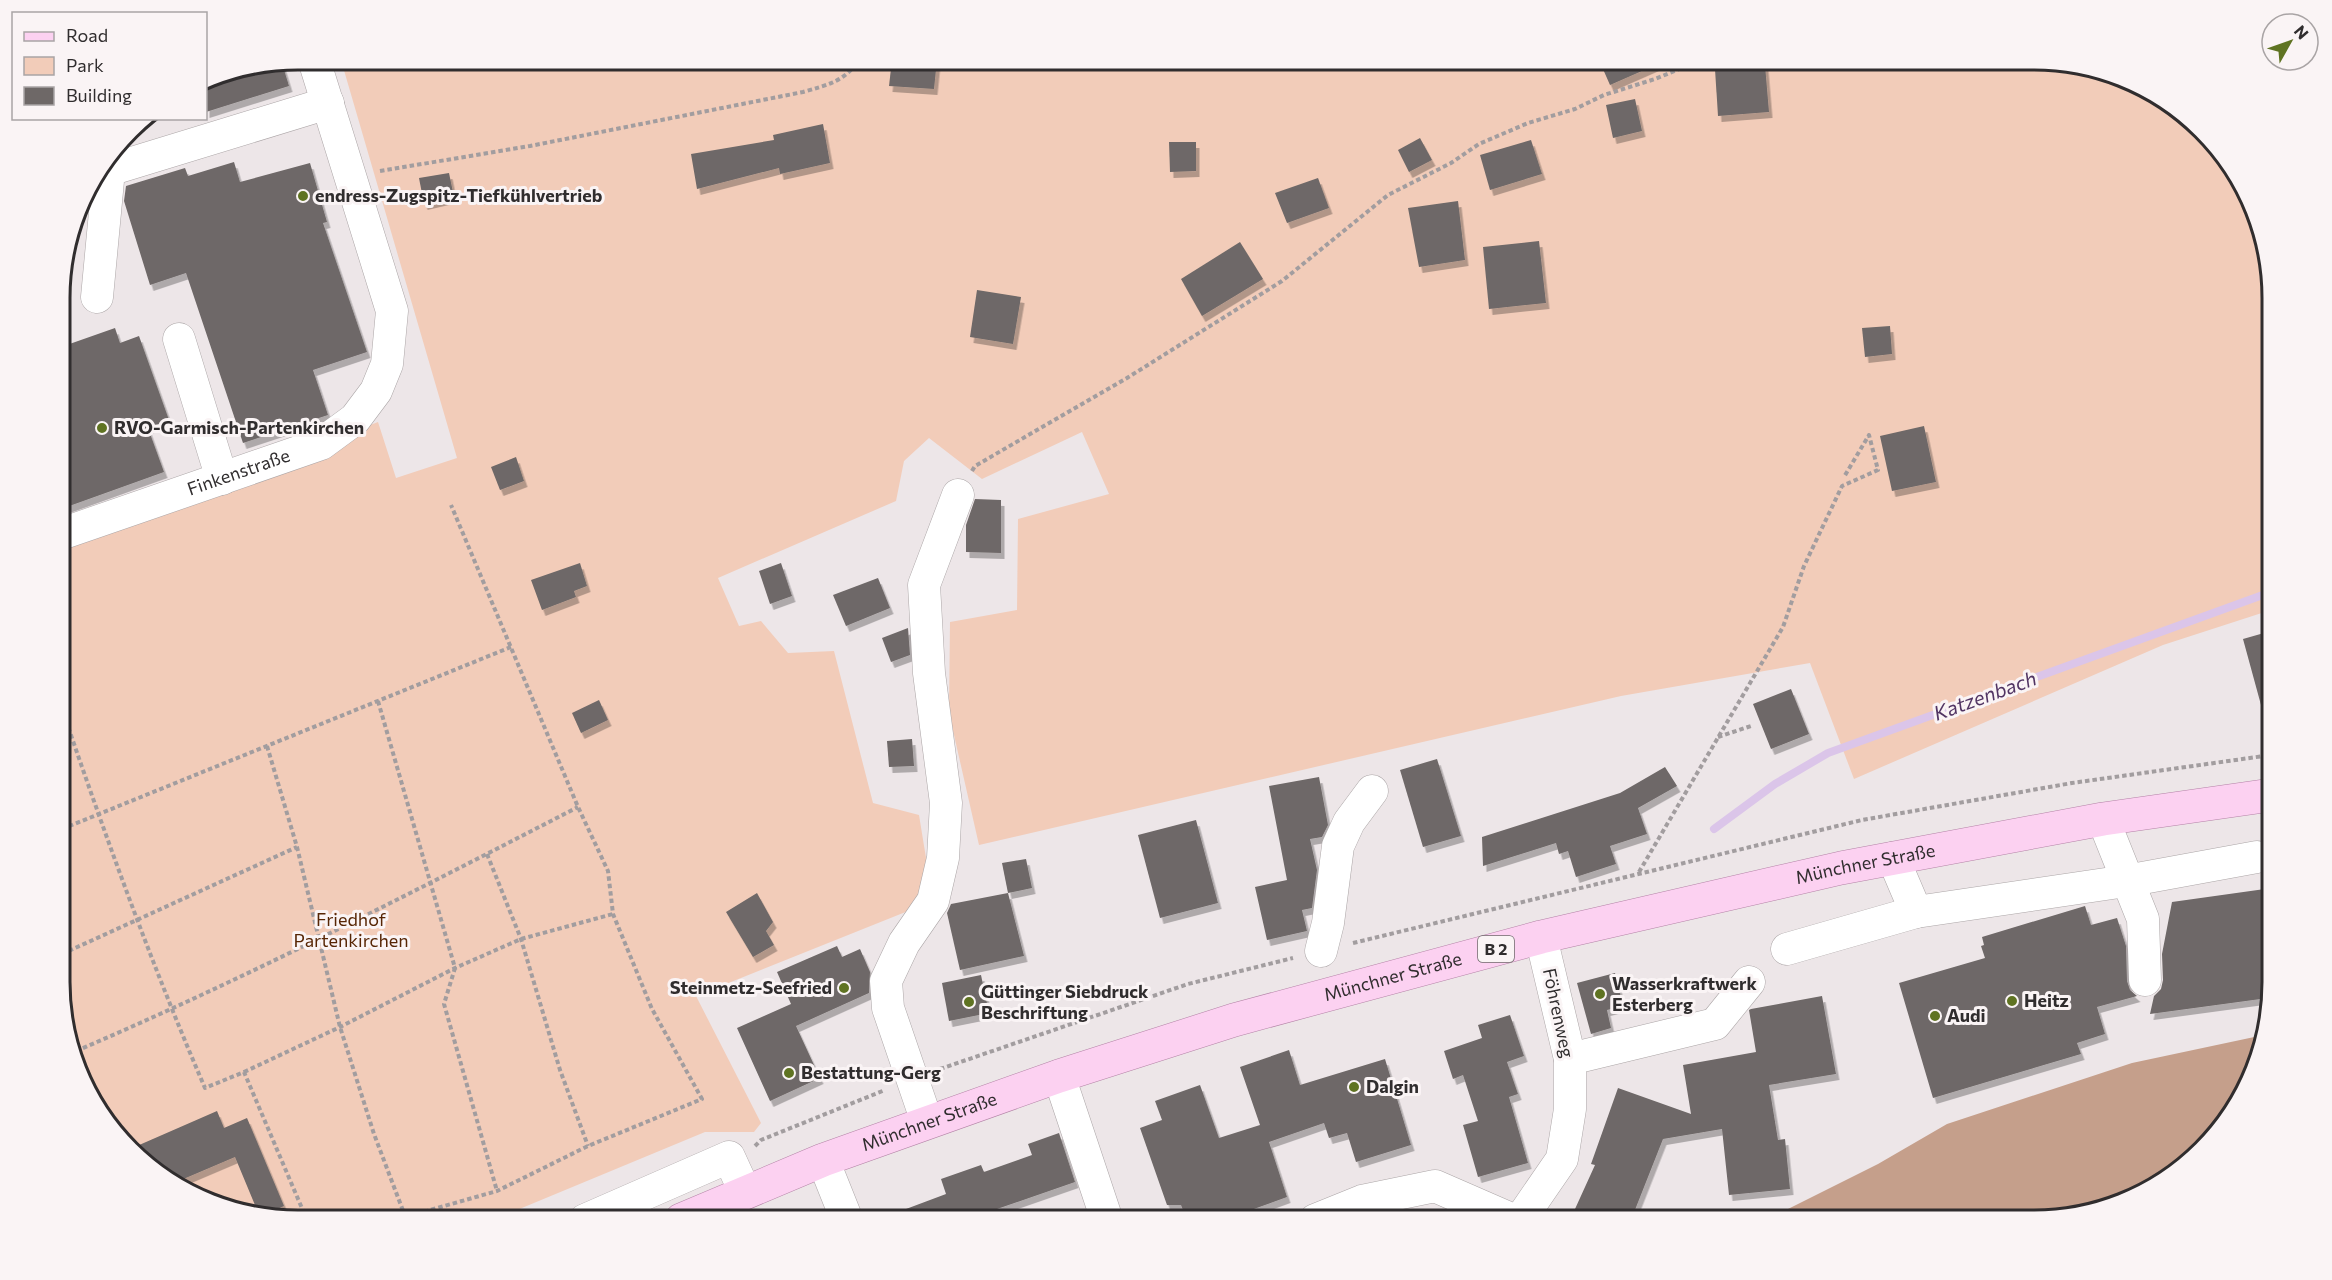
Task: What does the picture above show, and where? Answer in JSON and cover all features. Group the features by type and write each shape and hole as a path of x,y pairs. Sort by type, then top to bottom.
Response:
{"main road":[{"name":"Münchner Straße","path":"704,1210 823,1160 1059,1076 1234,1020 1541,937 1841,868 2103,819 2262,796"}],"street":[{"name":"Finkenstraße","path":"70,531 321,444 355,419 376,391 387,364 392,310 317,70"},
{"path":"111,169 328,103"},
{"path":"97,297 109,172"},
{"path":"179,339 222,479"},
{"path":"927,1122 888,1008 886,981 904,943 933,901 943,858 946,803 929,673 924,585 958,495"},
{"path":"1321,951 1328,923 1338,846 1349,822 1372,791"},
{"path":"2103,819 2143,919 2145,980"},
{"path":"1787,950 1916,912 2126,881 2257,857"},
{"path":"1893,858 1916,912"},
{"name":"Föhrenweg","path":"1527,1210 1562,1159 1570,1109 1570,1059 1541,937"},
{"path":"1570,1059 1714,1024 1749,982"},
{"path":"1059,1076 1104,1210"},
{"path":"608,1210 729,1157 744,1192"},
{"path":"823,1160 843,1210"},
{"path":"1340,1210 1362,1201 1435,1186 1490,1210"}],"path":[{"path":"350,176 530,146 803,92 834,83 852,70"},
{"path":"958,495 975,466 1126,378 1281,280 1388,195 1451,163 1479,144 1528,123 1575,109 1604,95 1676,70"},
{"path":"1640,872 1783,627 1804,566 1842,486 1878,470 1869,435 1844,477"},
{"path":"427,1210 497,1191 588,1146 702,1099 652,1009 613,914 608,871 578,807 451,505"},
{"path":"70,826 511,647"},
{"path":"378,701 455,968 444,1004 497,1191"},
{"path":"1718,738 1751,726"},
{"path":"70,730 137,920 171,1010 205,1088 244,1072 455,968 521,939 613,914"},
{"path":"267,746 297,847 340,1026 374,1134 403,1210"},
{"path":"81,1049 171,1010 432,883 578,807"},
{"path":"70,950 297,847"},
{"path":"487,854 521,939 560,1070 588,1146"},
{"path":"244,1072 302,1210"}],"green space":[{"name":"Friedhof Partenkirchen","path":"344,70 2034,70 2063,72 2093,78 2134,94 2160,109 2195,137 2223,172 2238,198 2254,239 2260,269 2262,298 2262,613 2163,645 1854,779 1810,663 1621,696 979,845 949,713 950,622 1017,610 1018,519 1109,494 1082,432 982,479 929,438 904,461 896,501 718,578 739,626 761,621 788,653 834,651 873,803 919,815 933,901 696,996 761,1123 754,1132 705,1132 517,1210 298,1210 269,1208 239,1202 184,1179 137,1143 101,1096 78,1041 72,1011 70,982 70,542 378,422 396,478 457,458"}],"shaded area":[{"path":"2255,1037 2244,1069 2231,1096 2205,1132 2184,1153 2160,1171 2121,1192 2093,1202 2063,1208 2034,1210 1786,1210 1878,1164 1947,1124 2132,1063"}],"building":[{"path":"891,70 936,70 934,89 889,86"},
{"path":"1603,70 1644,70 1610,85"},
{"path":"1715,70 1765,70 1769,112 1718,116"},
{"path":"284,71 289,86 207,112 207,90 239,78"},
{"path":"1635,99 1642,131 1613,138 1606,105"},
{"path":"823,124 830,163 780,174 779,168 697,189 691,154 774,140 773,135"},
{"path":"1420,138 1432,160 1409,172 1398,150"},
{"path":"1531,140 1542,174 1490,190 1480,155"},
{"path":"1169,142 1196,142 1196,171 1170,172"},
{"path":"234,162 240,182 310,163 327,222 323,223 367,352 313,370 328,415 243,443 186,273 150,285 124,201 126,186 185,168 188,176"},
{"path":"449,173 454,197 424,204 419,178"},
{"path":"1318,178 1329,208 1287,223 1275,193"},
{"path":"1458,201 1465,260 1419,267 1408,208"},
{"path":"1539,241 1546,303 1489,309 1483,247"},
{"path":"1240,242 1263,279 1202,316 1181,279"},
{"path":"977,290 1021,297 1013,344 970,337"},
{"path":"1890,326 1892,354 1865,357 1862,328"},
{"path":"115,328 120,343 139,336 169,420 148,428 164,472 70,506 70,344"},
{"path":"1924,426 1936,482 1892,491 1880,436"},
{"path":"516,457 524,481 500,490 491,467"},
{"path":"975,499 1001,500 1001,553 966,552 966,525"},
{"path":"580,563 587,586 574,591 576,597 542,610 531,580"},
{"path":"781,563 792,596 770,604 759,571"},
{"path":"878,578 890,608 846,626 833,595"},
{"path":"908,628 910,655 891,662 882,638"},
{"path":"2262,634 2262,709 2243,639"},
{"path":"1791,689 1809,734 1771,749 1753,704"},
{"path":"599,700 608,720 581,733 572,713"},
{"path":"912,739 914,766 889,767 887,741"},
{"path":"1437,759 1461,836 1423,847 1400,770"},
{"path":"1665,767 1677,786 1638,808 1647,834 1610,846 1616,864 1576,877 1568,851 1559,854 1556,843 1483,866 1482,837 1620,793"},
{"path":"1319,777 1328,825 1322,837 1310,839 1317,870 1312,908 1302,910 1307,931 1267,940 1255,887 1287,880 1269,786"},
{"path":"1196,820 1218,903 1160,918 1138,835"},
{"path":"1026,859 1032,888 1008,893 1002,863"},
{"path":"2262,889 2261,999 2150,1014 2154,996 2161,989 2163,980 2162,954 2172,902"},
{"path":"757,893 773,922 766,931 774,945 753,957 726,912"},
{"path":"1008,893 1024,956 960,970 947,913 951,904"},
{"name":"Heitz","path":"2085,906 2091,925 2117,918 2126,946 2127,981 2130,990 2137,996 2097,1007 2105,1034 2077,1043 2081,1054 1933,1098 1899,983 1985,958 1981,946 1984,945 1982,937"},
{"path":"837,946 842,957 860,949 870,972 869,993 796,1026 820,1078 770,1101 737,1028 791,1004 777,972"},
{"name":"Wasserkraftwerk Esterberg","path":"1615,973 1623,1006 1607,1010 1611,1028 1591,1034 1577,983"},
{"path":"981,975 989,1013 949,1021 942,983"},
{"path":"1822,996 1836,1074 1769,1085 1778,1140 1785,1139 1790,1189 1729,1195 1722,1129 1663,1139 1635,1210 1575,1210 1595,1165 1591,1164 1618,1088 1691,1114 1683,1065 1756,1052 1749,1010"},
{"path":"1510,1015 1524,1056 1507,1062 1518,1094 1509,1097 1528,1163 1478,1177 1463,1125 1478,1121 1463,1075 1453,1079 1444,1051 1482,1038 1478,1025"},
{"path":"1289,1050 1300,1085 1385,1059 1411,1145 1356,1162 1347,1133 1329,1138 1324,1123 1269,1142 1287,1197 1251,1210 1183,1210 1181,1205 1167,1205 1140,1128 1162,1120 1155,1101 1200,1085 1219,1138 1260,1125 1240,1067"},
{"path":"217,1111 224,1128 247,1118 284,1206 278,1209 255,1205 235,1157 184,1179 139,1145"},
{"path":"1059,1133 1075,1182 997,1210 903,1210 946,1194 941,1179 981,1165 984,1172 1032,1155 1028,1144"}],"waterway":[{"name":"Katzenbach","path":"1714,829 1775,784 1828,753 2262,595"}],"place":[{"name":"endress-Zugspitz-Tiefkühlvertrieb","path":"303,196"},
{"name":"RVO-Garmisch-Partenkirchen","path":"102,428"},
{"name":"Steinmetz-Seefried","path":"844,988"},
{"name":"Wasserkraftwerk Esterberg","path":"1600,994"},
{"name":"Heitz","path":"2012,1001"},
{"name":"Güttinger Siebdruck Beschriftung","path":"969,1002"},
{"name":"Audi","path":"1935,1016"},
{"name":"Bestattung-Gerg","path":"789,1073"},
{"name":"Dalgin","path":"1354,1087"}]}
